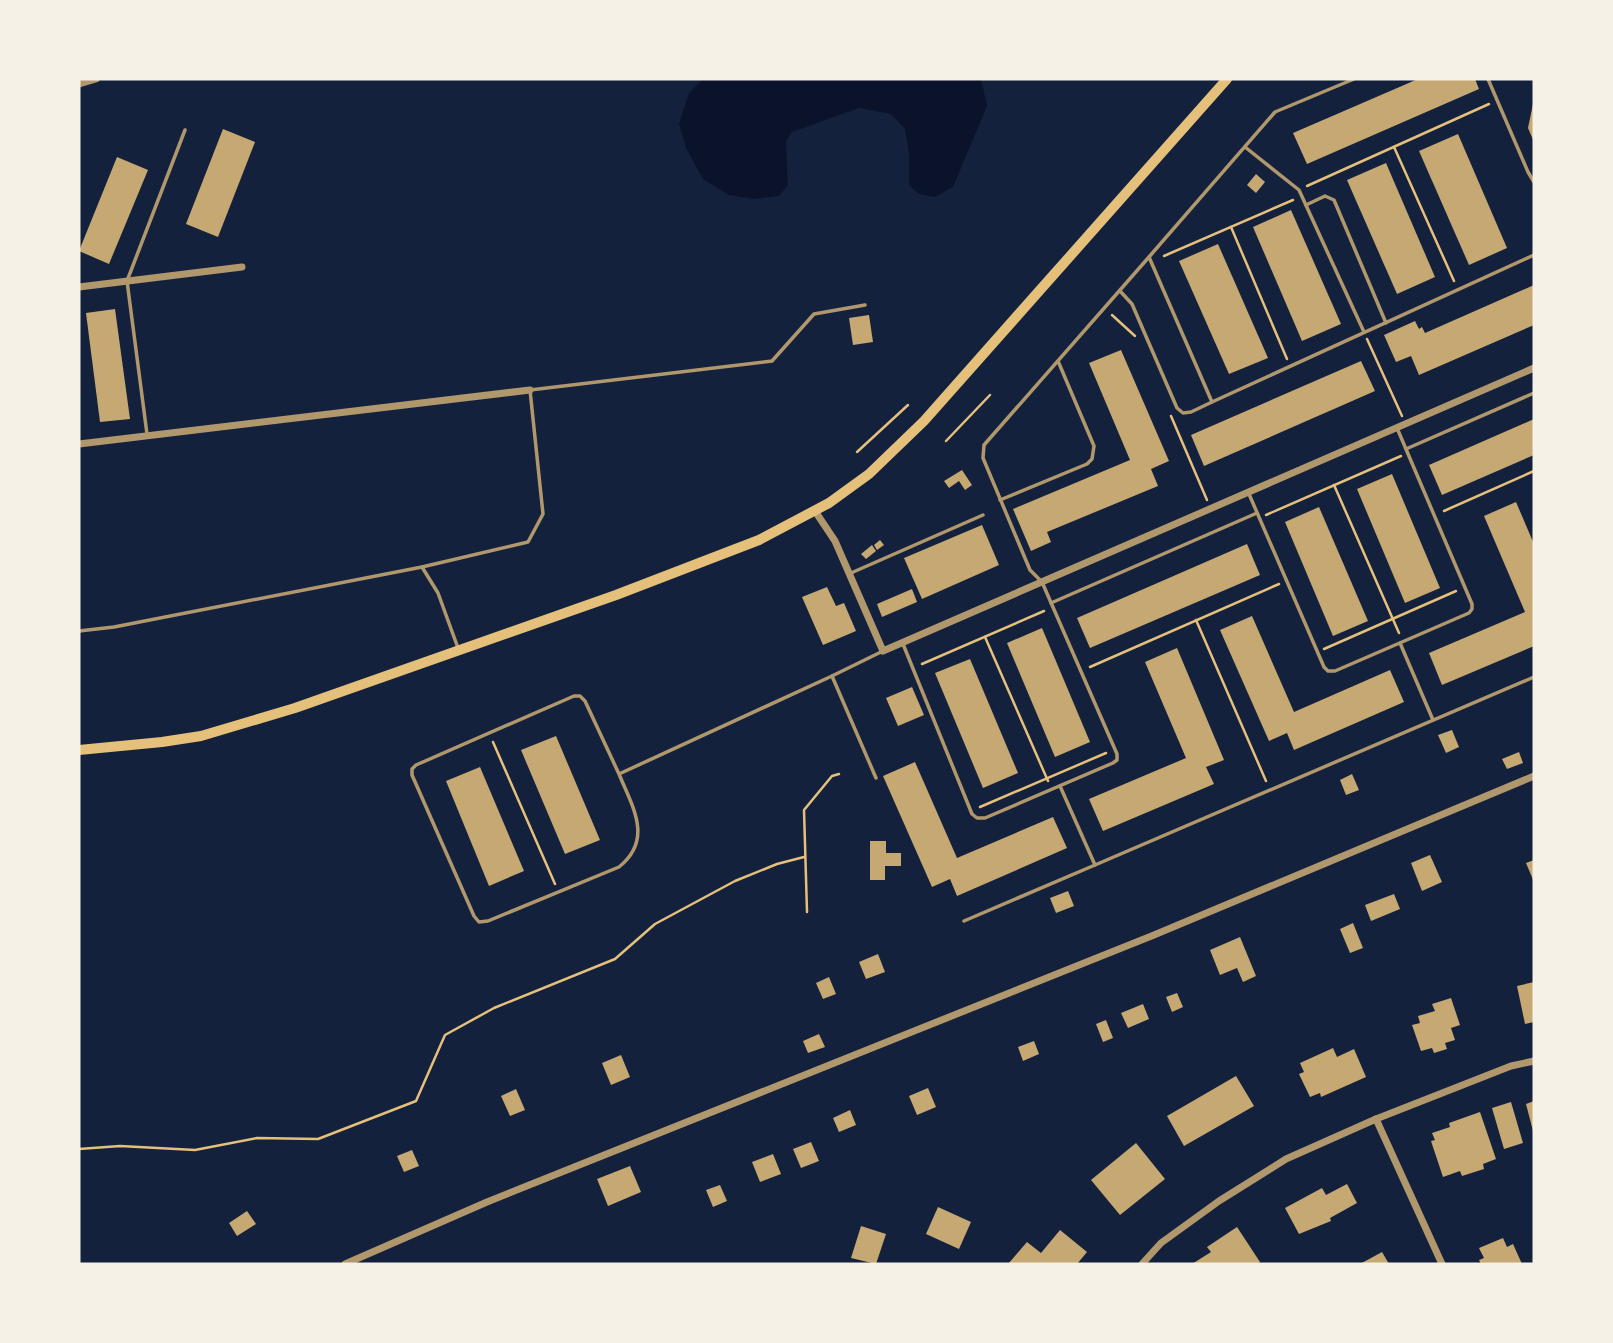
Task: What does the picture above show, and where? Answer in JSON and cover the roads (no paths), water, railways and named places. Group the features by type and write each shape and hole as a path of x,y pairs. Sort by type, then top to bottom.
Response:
{"main road":[{"path":"79,750 201,736 295,708 615,595 746,545 815,511 869,474 924,421 1227,79"}],"street":[{"path":"79,84 96,79"},
{"path":"79,287 242,267"},
{"path":"815,511 835,541 883,651 1534,368"},
{"path":"79,444 530,390"},
{"path":"345,1264 487,1202 1154,935 1534,776"},
{"path":"1142,1264 1161,1243 1219,1201 1286,1158 1376,1119 1511,1066 1534,1060"},
{"path":"1376,1119 1442,1264"}],"lane":[{"path":"902,642 971,811 977,818 985,818 1117,760 1115,749 1042,582 1030,570 982,451 1275,112 1354,79"},
{"path":"1488,79 1534,182"},
{"path":"148,436 127,281 185,130"},
{"path":"1245,147 1299,190 1364,333"},
{"path":"1306,205 1325,196 1334,200 1386,323"},
{"path":"1119,291 1132,304 1177,408 1183,413 1191,412 1534,256"},
{"path":"1150,259 1212,402"},
{"path":"79,631 114,627 422,567 528,542 543,514 530,390 772,361 814,314 865,305"},
{"path":"1000,499 1087,464 1092,459 1094,446 1058,361"},
{"path":"1407,451 1534,393"},
{"path":"1248,492 1324,667 1328,671 1335,671 1472,609 1396,428"},
{"path":"849,573 984,515"},
{"path":"1052,605 1258,516"},
{"path":"422,567 439,593 458,650"},
{"path":"1401,642 1433,720"},
{"path":"619,774 883,651"},
{"path":"832,677 876,778"},
{"path":"964,921 1534,677"},
{"path":"574,696 580,696 585,701 619,774 638,821 636,848 628,859 619,867 488,921 479,922 412,775 412,769 574,696"},
{"path":"1060,786 1095,865"}],"water":[{"path":"703,79 981,79 987,106 953,187 935,197 919,194 909,185 909,153 905,129 891,114 859,108 792,132 786,141 788,185 779,196 754,199 729,195 703,179 686,148 679,124 689,93"}]}
